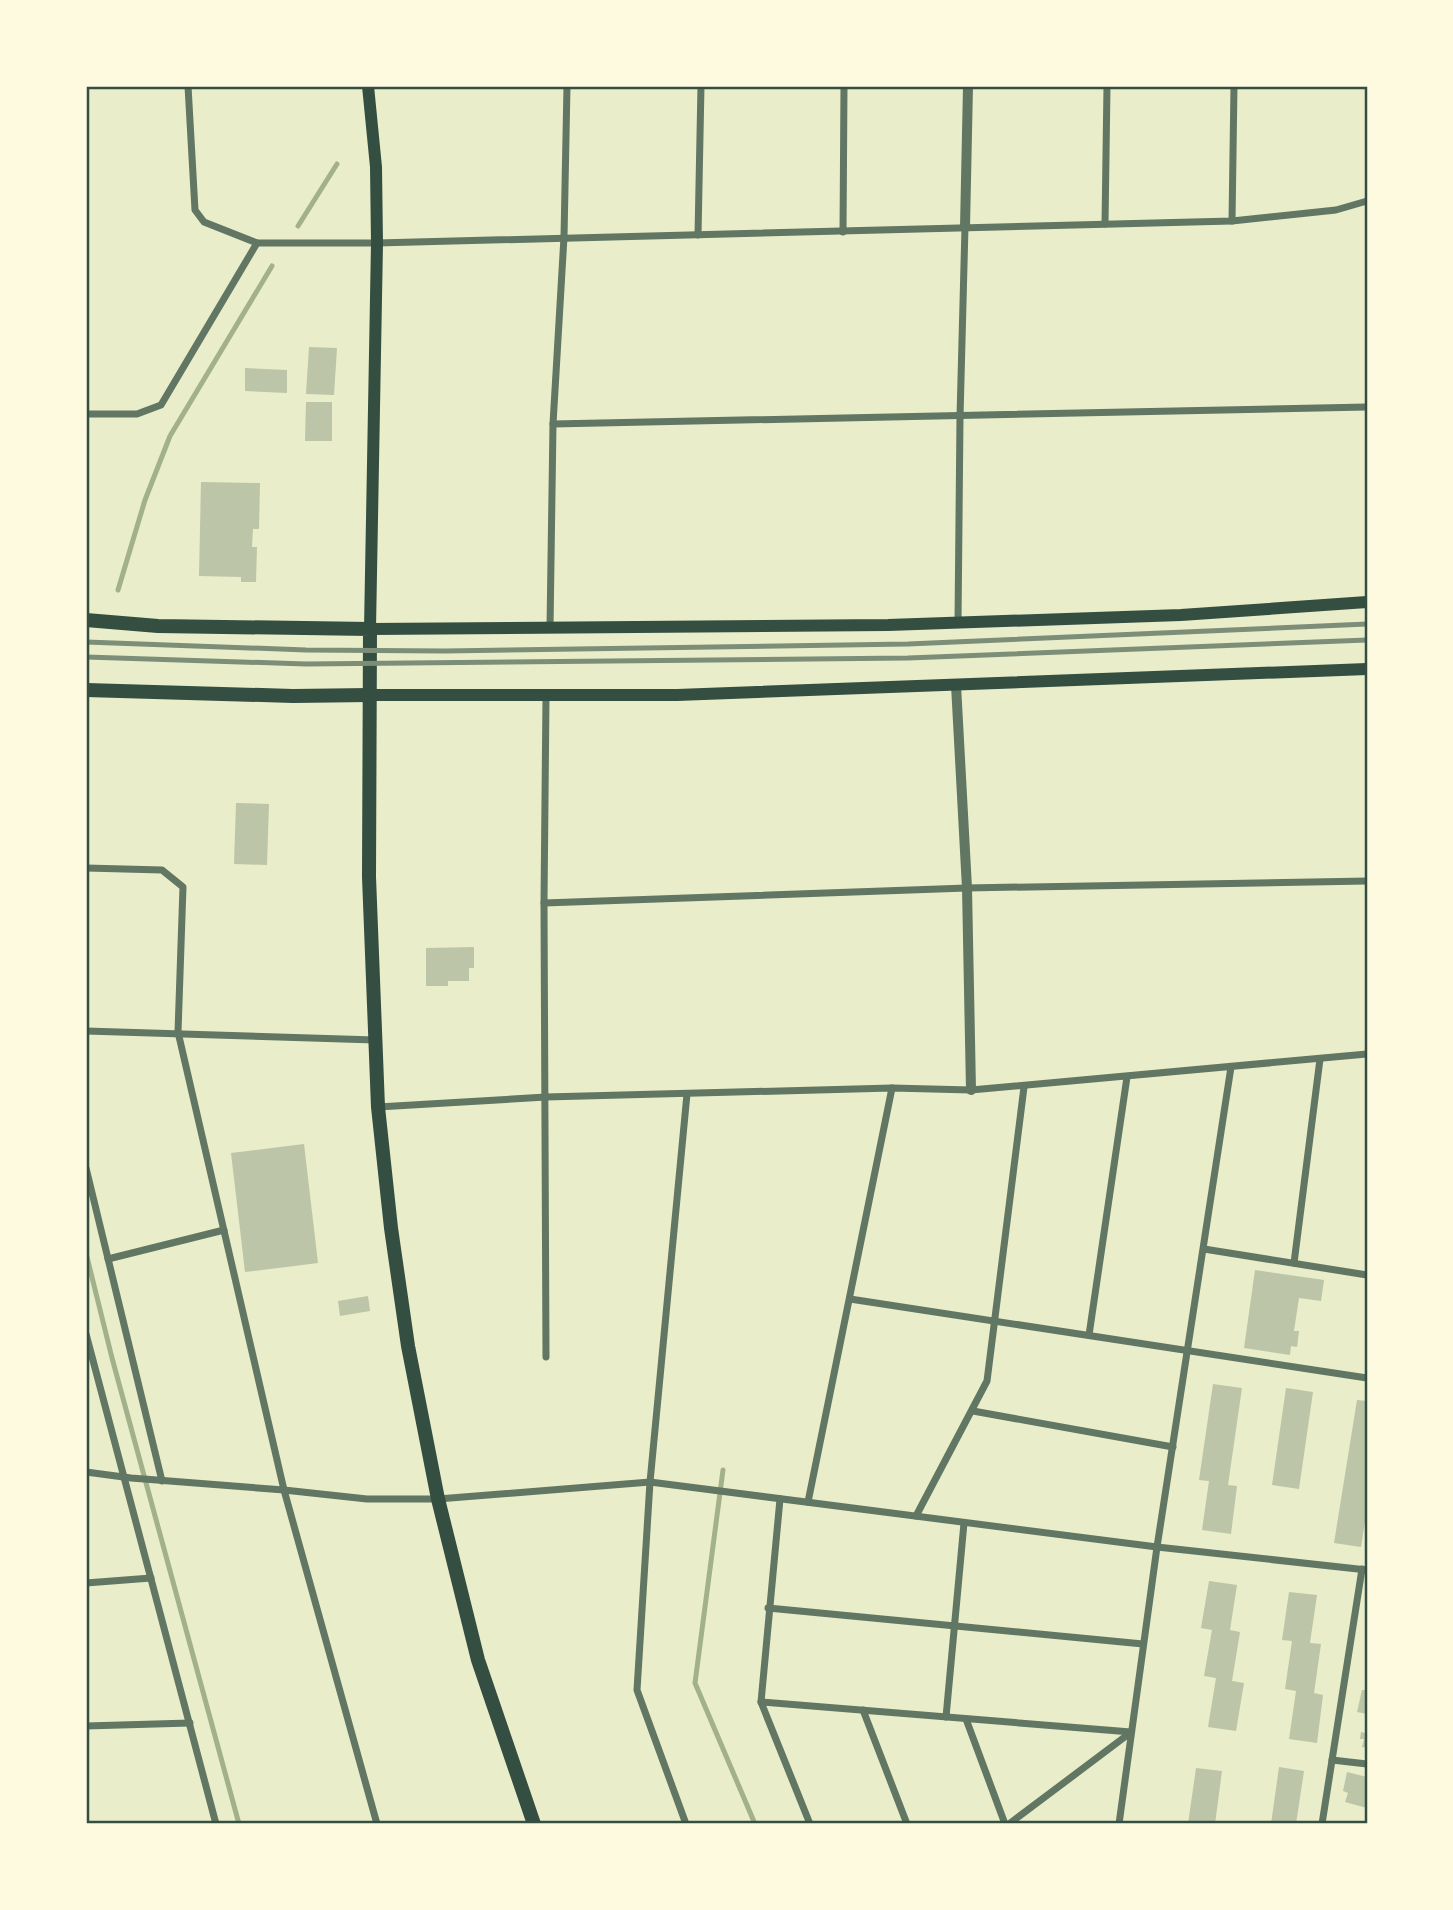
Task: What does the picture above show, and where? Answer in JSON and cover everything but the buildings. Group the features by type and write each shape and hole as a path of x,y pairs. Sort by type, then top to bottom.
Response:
{"main road":[{"path":"368,86 376,167 377,243 370,629 369,877 378,1107 391,1228 408,1346 438,1499 478,1660 534,1824"},
{"path":"86,620 158,626 370,629 958,623 1181,615 1367,602"},
{"path":"86,690 293,696 691,695 1367,669"}],"street":[{"path":"188,86 195,210 204,222 257,243 377,243 1232,221 1336,210 1367,201"},
{"path":"550,628 553,424 564,237 567,86"},
{"path":"698,234 701,86"},
{"path":"843,232 844,86"},
{"path":"958,623 968,86"},
{"path":"1105,224 1107,86"},
{"path":"1232,221 1234,86"},
{"path":"86,414 137,414 161,405 257,243"},
{"path":"553,424 1367,407"},
{"path":"956,685 967,888 971,1090"},
{"path":"546,696 546,1357"},
{"path":"86,868 162,870 183,887 178,1032 285,1490 377,1824"},
{"path":"544,903 967,888 1367,881"},
{"path":"86,1031 375,1040"},
{"path":"378,1107 546,1097 892,1088 971,1090 1367,1054"},
{"path":"1294,1264 1321,1059"},
{"path":"1119,1824 1157,1548 1231,1067"},
{"path":"1090,1335 1127,1077"},
{"path":"916,1517 987,1381 1024,1087"},
{"path":"808,1502 892,1088"},
{"path":"685,1824 637,1690 650,1482 687,1094"},
{"path":"86,1168 162,1481"},
{"path":"108,1259 224,1230"},
{"path":"1204,1249 1367,1275"},
{"path":"850,1299 995,1319 1188,1352 1367,1378"},
{"path":"86,1334 127,1477 216,1824"},
{"path":"973,1411 1173,1447"},
{"path":"86,1472 367,1499 438,1499 650,1482 1157,1548 1365,1570 1322,1824"},
{"path":"780,1499 761,1702 810,1824"},
{"path":"946,1717 964,1522"},
{"path":"86,1583 151,1578"},
{"path":"768,1608 1143,1644"},
{"path":"761,1702 1131,1732"},
{"path":"863,1710 907,1824"},
{"path":"965,1719 1007,1824 1131,1732"},
{"path":"86,1726 190,1723"},
{"path":"1332,1760 1367,1764"}],"waterway":[{"path":"298,226 337,164"},
{"path":"118,590 145,500 170,436 272,266"},
{"path":"86,1253 239,1824"},
{"path":"723,1470 695,1683 755,1824"}],"railway":[{"path":"86,642 306,650 445,651 908,644 1367,624"},
{"path":"86,657 306,664 908,658 1367,640"}]}
